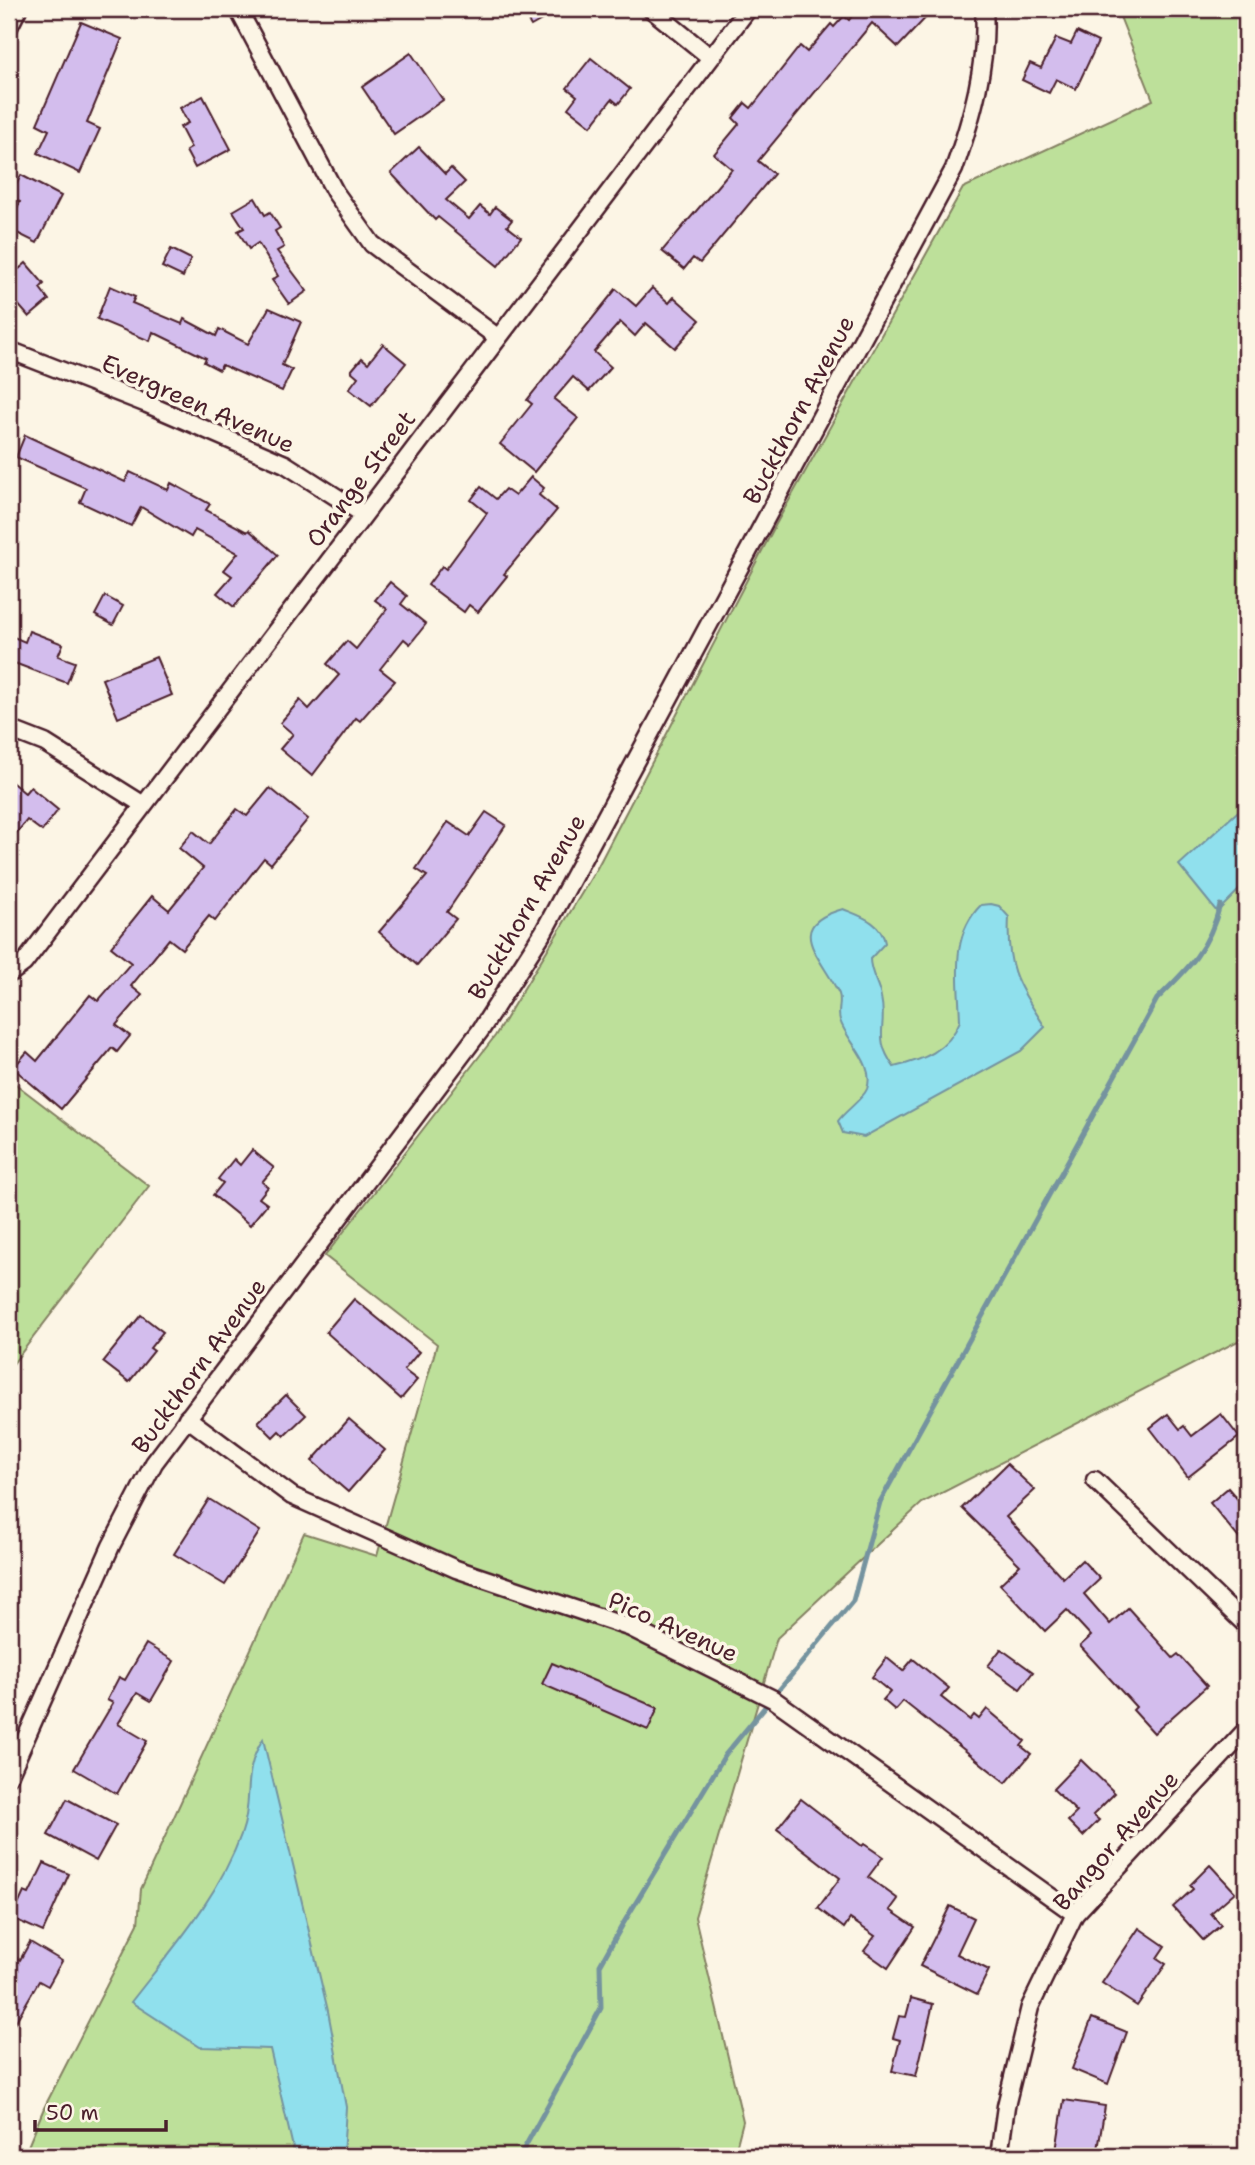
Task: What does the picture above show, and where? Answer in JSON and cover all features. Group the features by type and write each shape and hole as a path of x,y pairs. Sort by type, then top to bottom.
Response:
{"street":[{"path":"9,27 18,9"},
{"path":"238,9 335,192 372,244 497,337"},
{"path":"651,9 710,57"},
{"name":"Orange Street","path":"9,974 24,963 142,804 748,9"},
{"name":"Buckthorn Avenue","path":"9,1776 131,1505 154,1463 480,1031 544,931 954,169 967,131 983,61 984,9"},
{"name":"Evergreen Avenue","path":"9,350 147,404 285,464 363,514"},
{"path":"9,729 46,743 142,804"},
{"name":"Pico Avenue","path":"187,1418 292,1496 456,1569 631,1628 774,1699 1075,1914"},
{"path":"1095,1480 1246,1625"},
{"name":"Bangor Avenue","path":"999,2156 1006,2106 1030,2007 1075,1914 1246,1730"}],"green space":[{"path":"1117,9 1246,9 1246,1337 922,1503 777,1638 695,1917 743,2121 734,2156 24,2156 44,2108 138,1924 141,1889 304,1533 377,1556 437,1344 325,1256 495,1036 597,868 776,524 963,188 1153,100"},
{"path":"9,1079 149,1186 9,1369"}],"water":[{"path":"1246,804 1246,883 1217,912 1179,865"},
{"path":"981,905 999,906 1009,917 1012,964 1021,987 1045,1027 1021,1051 864,1137 843,1133 838,1121 865,1093 869,1080 864,1062 840,1020 839,994 811,944 810,934 814,924 824,916 843,909 869,921 880,930 885,943 870,959 870,964 883,1008 882,1039 887,1056 894,1067 933,1053 949,1040 955,1031 960,1021 960,945 971,917"},
{"path":"263,1739 328,2011 346,2107 343,2156 295,2156 270,2049 200,2047 131,2002 193,1922 221,1879 242,1832 252,1763"}],"building":[{"path":"521,9 561,9 531,26"},
{"path":"857,9 934,9 898,47 872,23 758,161 774,174 700,263 693,258 684,269 662,251 732,169 714,154 739,124 733,118 745,103 751,108 800,46 807,52 831,24 834,27 844,16 849,20"},
{"path":"81,22 122,39 87,123 100,129 80,173 38,153 49,130 37,124"},
{"path":"1077,32 1098,42 1076,89 1056,79 1049,93 1022,80 1030,63 1041,68 1056,38 1071,44"},
{"path":"411,53 443,100 394,134 362,87"},
{"path":"591,58 630,89 618,104 612,99 591,126 568,108 577,96 567,88"},
{"path":"203,96 231,149 195,168 186,151 191,148 180,127 188,123 180,108"},
{"path":"419,147 445,174 451,168 465,182 446,200 469,219 480,206 490,214 495,207 512,220 507,226 521,237 498,266 438,217 435,220 391,173"},
{"path":"21,175 61,196 37,243 9,229 20,202 10,197"},
{"path":"255,198 265,215 270,212 280,228 275,231 284,247 277,251 307,291 289,304 272,280 278,276 258,243 249,249 238,231 244,228 233,211"},
{"path":"171,249 191,259 183,277 162,267"},
{"path":"9,256 19,269 26,263 44,284 40,288 49,300 29,317 9,294"},
{"path":"110,286 135,297 132,303 182,324 184,319 216,336 219,329 248,344 269,308 301,322 282,365 292,370 282,391 222,365 219,370 204,362 206,358 153,332 150,341 97,319"},
{"path":"652,288 669,303 674,297 700,320 675,348 646,323 635,336 620,322 594,352 611,367 589,391 573,377 554,399 578,418 534,472 500,444 532,404 527,400 616,289 636,306"},
{"path":"383,344 406,363 371,406 349,389 358,377 351,371 362,358 368,363"},
{"path":"25,435 125,482 130,472 168,490 171,483 210,504 206,510 247,532 249,530 278,555 234,607 217,593 232,576 224,570 238,553 195,530 191,537 141,507 131,526 80,502 86,488 16,457"},
{"path":"531,477 544,488 539,495 557,510 504,574 507,576 478,612 469,605 464,612 428,585 442,566 446,569 487,513 471,500 481,487 496,499 505,489 515,496"},
{"path":"390,582 407,596 401,604 426,624 410,644 404,639 380,669 395,681 360,721 356,718 312,776 280,749 293,734 280,723 300,700 309,709 339,675 327,664 347,641 356,649 387,609 375,600"},
{"path":"105,596 123,606 113,625 95,615"},
{"path":"29,631 63,644 58,656 75,662 67,683 9,661 9,635 25,642"},
{"path":"156,657 172,695 118,718 102,679"},
{"path":"9,780 25,793 30,787 58,810 42,831 27,820 9,842"},
{"path":"270,788 308,819 271,864 264,858 215,921 209,916 182,949 169,939 131,986 142,995 116,1025 130,1036 117,1052 112,1048 61,1109 13,1068 27,1052 37,1061 90,995 98,1001 131,963 111,947 152,896 169,910 203,868 179,848 193,831 209,844 237,809 247,816"},
{"path":"486,812 506,825 447,912 456,919 417,965 379,932 427,876 416,869 448,822 469,836"},
{"path":"252,1150 274,1168 262,1182 268,1187 259,1198 267,1204 250,1225 213,1195 223,1183 218,1179 234,1159 240,1165"},
{"path":"354,1299 419,1352 404,1370 417,1380 401,1399 326,1332"},
{"path":"141,1315 163,1332 150,1348 154,1351 129,1382 103,1362"},
{"path":"286,1395 306,1415 284,1436 279,1431 273,1437 258,1422"},
{"path":"1168,1414 1180,1429 1184,1426 1192,1436 1221,1414 1239,1437 1188,1477 1150,1428"},
{"path":"349,1419 385,1450 348,1492 312,1461"},
{"path":"1007,1464 1035,1490 1006,1517 1063,1578 1082,1560 1100,1579 1084,1594 1110,1624 1128,1608 1173,1658 1178,1654 1207,1686 1154,1733 1133,1710 1136,1707 1080,1646 1091,1636 1067,1610 1045,1631 1000,1584 1020,1565 962,1508"},
{"path":"1228,1488 1240,1502 1246,1497 1246,1547 1210,1503"},
{"path":"209,1499 260,1531 225,1585 174,1554"},
{"path":"146,1644 174,1661 151,1701 137,1693 118,1724 147,1741 117,1794 74,1769 113,1703 107,1700 119,1677 125,1680"},
{"path":"1001,1649 1033,1672 1020,1689 988,1666"},
{"path":"887,1658 903,1671 913,1659 949,1688 941,1697 970,1720 974,1715 979,1719 987,1709 1025,1741 1021,1746 1031,1754 1006,1783 903,1701 895,1710 883,1700 890,1692 872,1677"},
{"path":"552,1663 658,1708 648,1730 542,1684"},
{"path":"1081,1760 1115,1793 1093,1815 1099,1820 1083,1836 1068,1821 1077,1812 1053,1789"},
{"path":"67,1799 116,1825 96,1861 48,1835"},
{"path":"801,1799 862,1846 864,1844 883,1857 868,1877 898,1899 890,1910 915,1927 888,1968 864,1951 875,1936 850,1919 844,1928 818,1908 840,1878 777,1829"},
{"path":"44,1863 69,1874 43,1932 12,1918 24,1892 29,1894"},
{"path":"1210,1865 1235,1892 1211,1913 1221,1925 1203,1940 1173,1907 1193,1889 1190,1885"},
{"path":"950,1906 974,1918 957,1954 989,1970 977,1994 920,1966"},
{"path":"1139,1928 1165,1946 1157,1958 1166,1964 1137,2006 1102,1983"},
{"path":"30,1942 62,1961 48,1986 39,1981 9,2033 9,1954 20,1960"},
{"path":"911,1998 933,2004 916,2076 892,2071 900,2040 893,2038 899,2016 906,2017"},
{"path":"1092,2018 1127,2032 1108,2084 1072,2069"},
{"path":"1064,2100 1105,2106 1097,2156 1056,2151"}],"waterway":[{"path":"520,2156 601,2008 600,1965 725,1755 853,1601 880,1502 1157,999 1196,957 1210,934 1220,905"}]}
